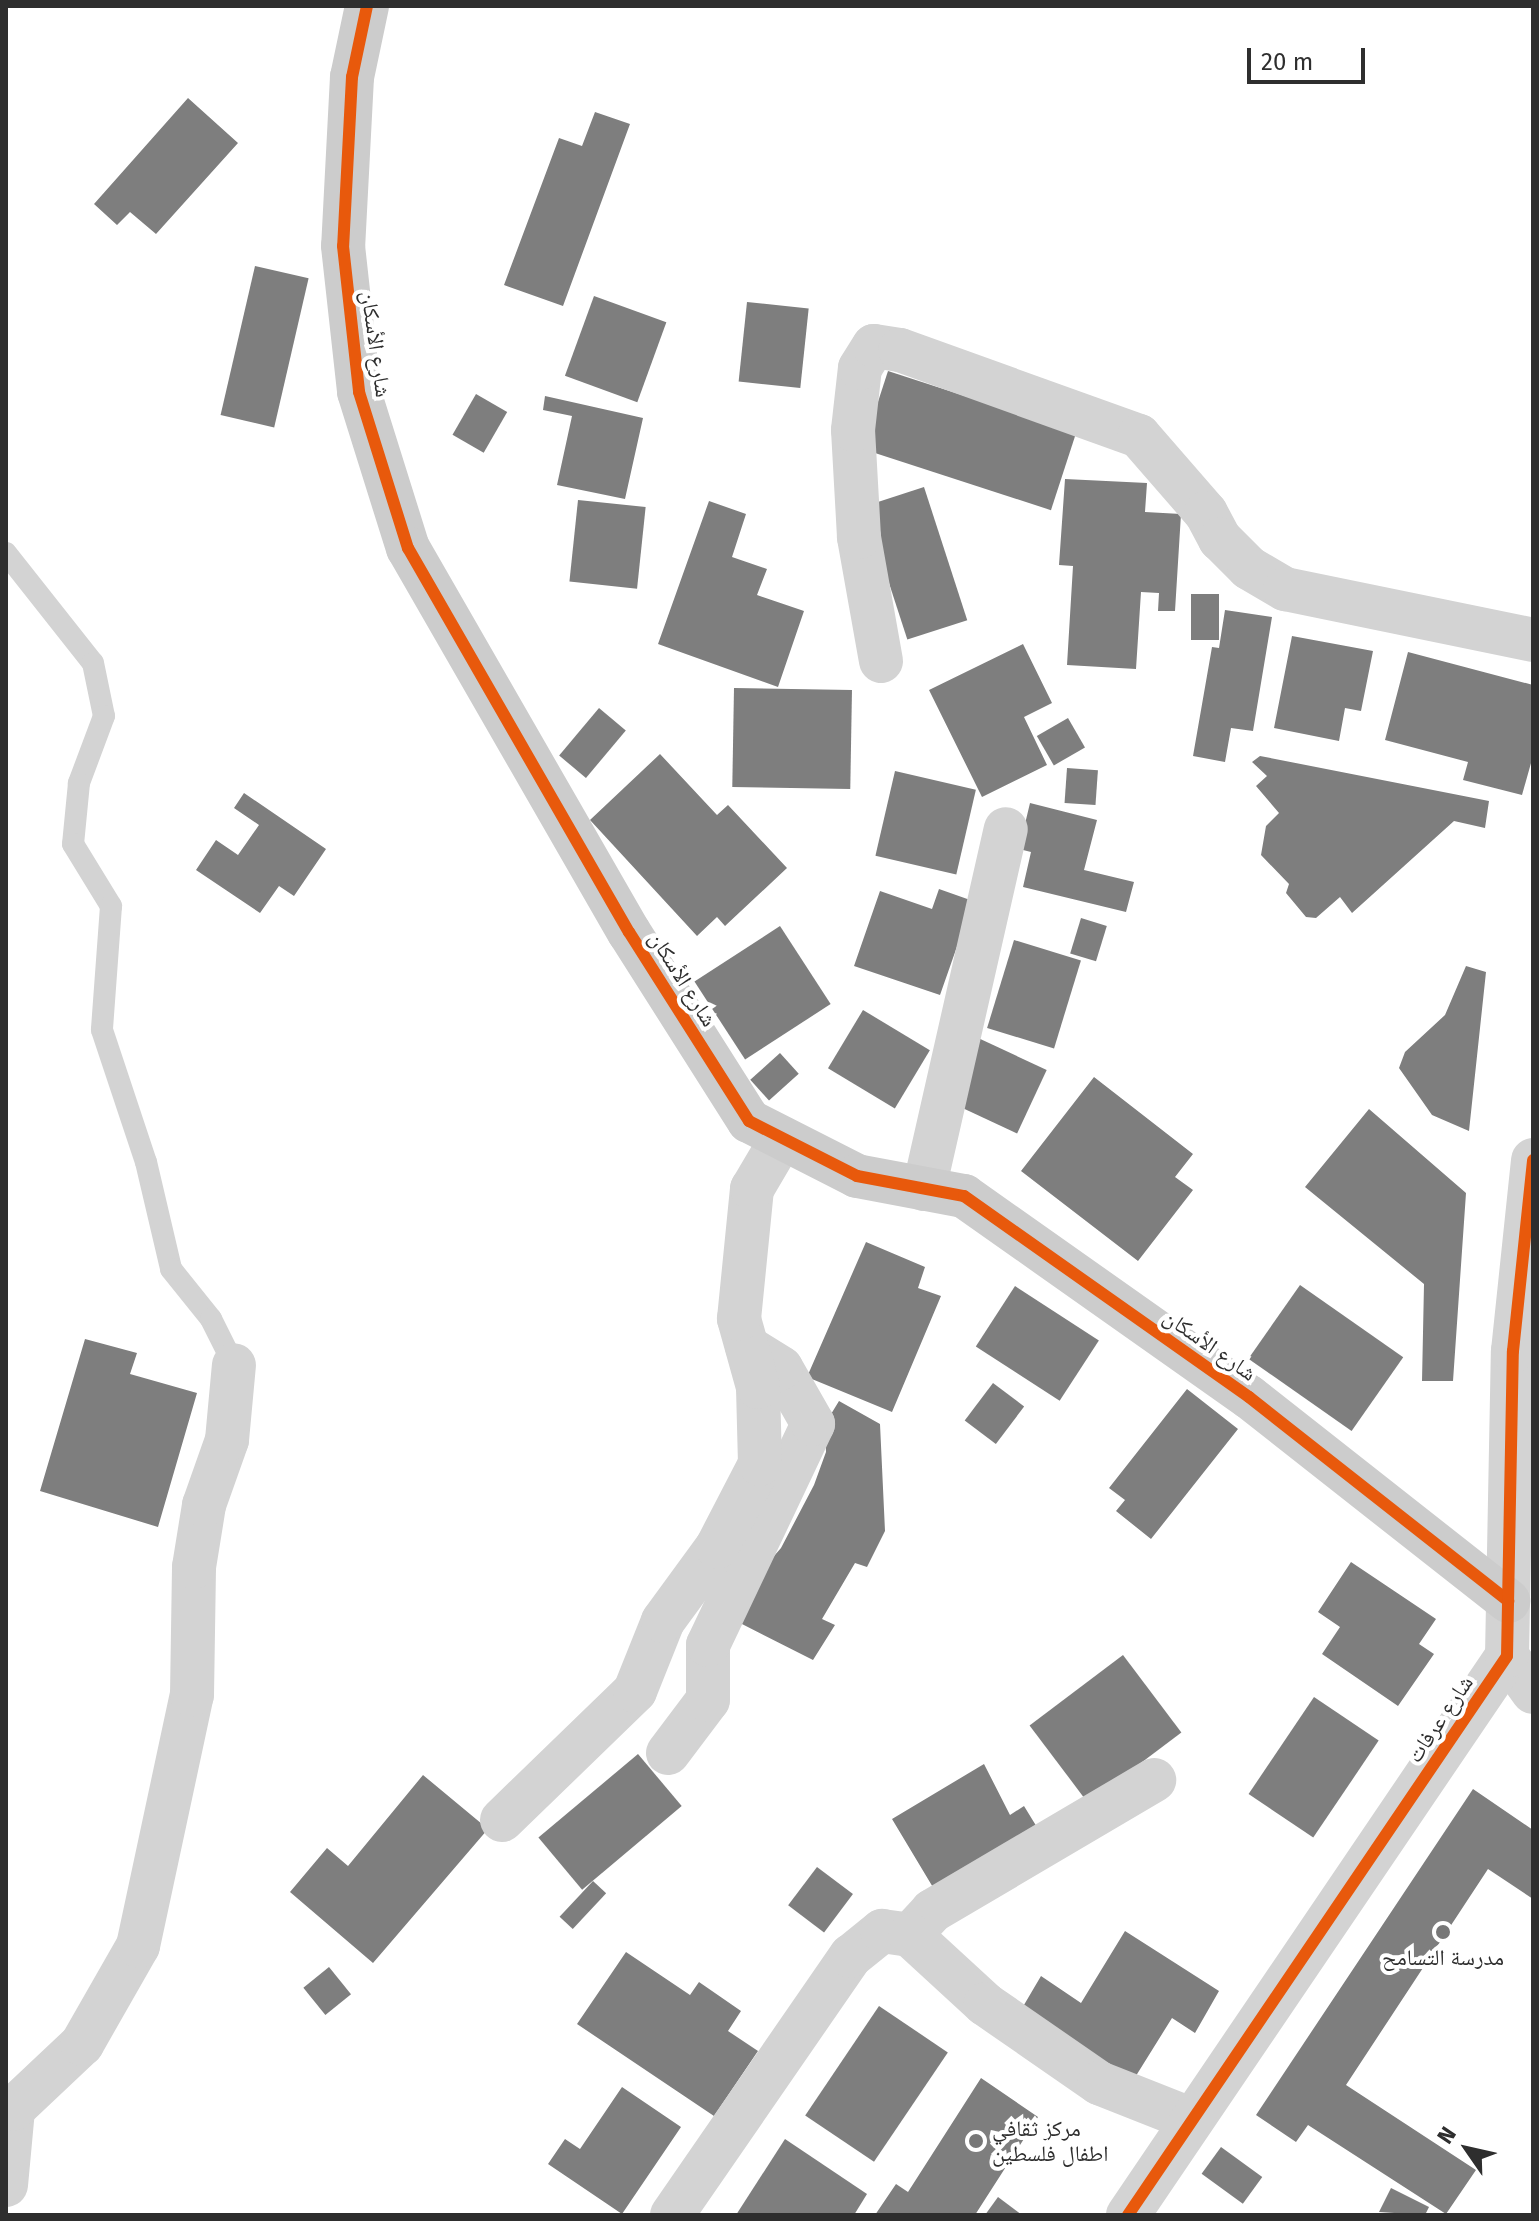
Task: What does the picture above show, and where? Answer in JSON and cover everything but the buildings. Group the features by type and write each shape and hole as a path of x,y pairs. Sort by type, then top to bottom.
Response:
{"street":[{"name":"شارع الأسكان","path":"367,6 352,77 343,246 359,392 408,548 629,932 749,1121 857,1176 964,1196 1223,1379 1508,1601"},
{"path":"881,661 859,537 853,430 860,368 874,346 900,350 1139,436 1206,513 1220,539 1249,568 1285,589 1533,640"},
{"path":"924,1189 1006,829"},
{"path":"502,1820 635,1691 663,1621 717,1547 760,1464 758,1387 739,1319 752,1189 782,1138"},
{"path":"1533,1160 1513,1351 1507,1656 1533,1692"},
{"path":"668,1753 708,1700 708,1645 813,1424 781,1368 747,1347"},
{"path":"6,2185 13,2109 82,2044 138,1946 192,1695 194,1567 204,1505 227,1440 234,1365"},
{"name":"شارع عرفات","path":"1128,2215 1190,2119 1507,1656"},
{"path":"910,1935 932,1911 1154,1780"},
{"path":"672,2215 851,1956 882,1931 910,1935 985,2004 1099,2083 1190,2119"}],"lane":[{"path":"6,553 93,663 104,716 79,783 73,844 111,906 102,1030 146,1162 171,1269 211,1319 234,1365"}],"cycle path":[{"path":"367,6 352,77 343,246 359,392 408,548 629,932 749,1121 857,1176 964,1196 1249,1397 1508,1601"},
{"path":"1128,2215 1507,1656 1513,1351 1533,1160"}],"place":[{"name":"مدرسة التسامح","path":"1443,1932"},
{"name":"مركز ثقافي اطفال فلسطين","path":"976,2141"}]}
